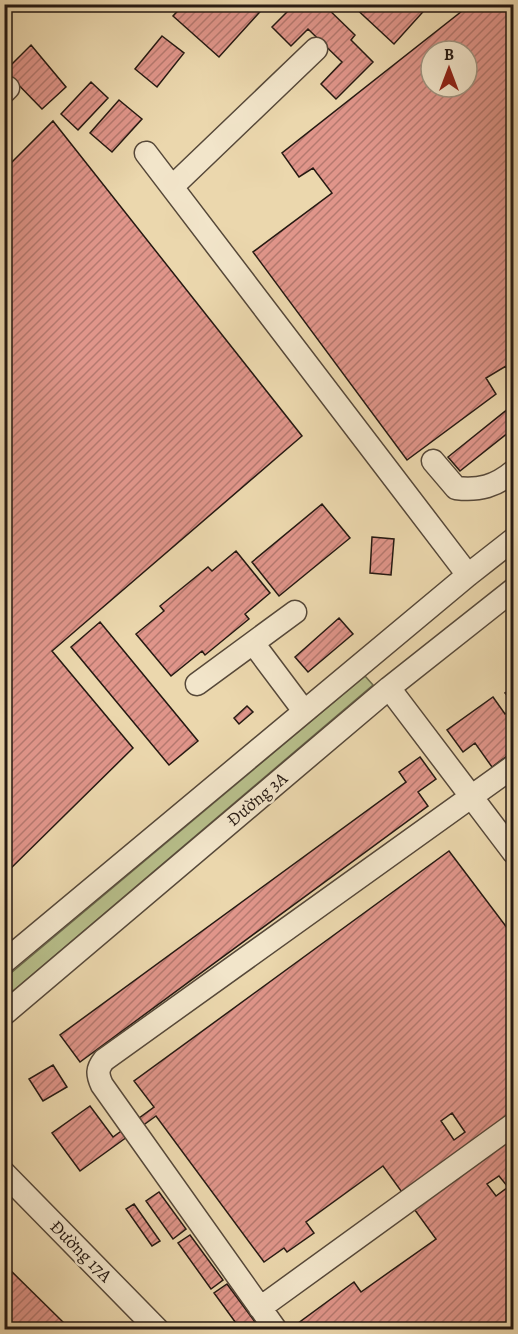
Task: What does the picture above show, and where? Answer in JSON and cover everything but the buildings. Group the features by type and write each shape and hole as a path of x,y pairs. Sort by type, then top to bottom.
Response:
{"street":[{"path":"172,187 316,49"},
{"path":"146,153 468,574"},
{"path":"433,461 456,488 468,490 509,484"},
{"name":"Đường 3A","path":"4,962 468,574 513,539"},
{"name":"Đường 3A","path":"4,1014 389,688 513,589"},
{"path":"197,684 295,612"},
{"path":"419,615 442,644"},
{"path":"253,643 304,711"},
{"path":"389,688 513,852"},
{"path":"276,1329 102,1085 98,1076 98,1068 104,1060 513,766"},
{"path":"260,1308 513,1124"},
{"name":"Đường 17A","path":"4,1173 158,1329"}],"green space":[{"path":"365,676 373,685 5,998 5,978"}]}
